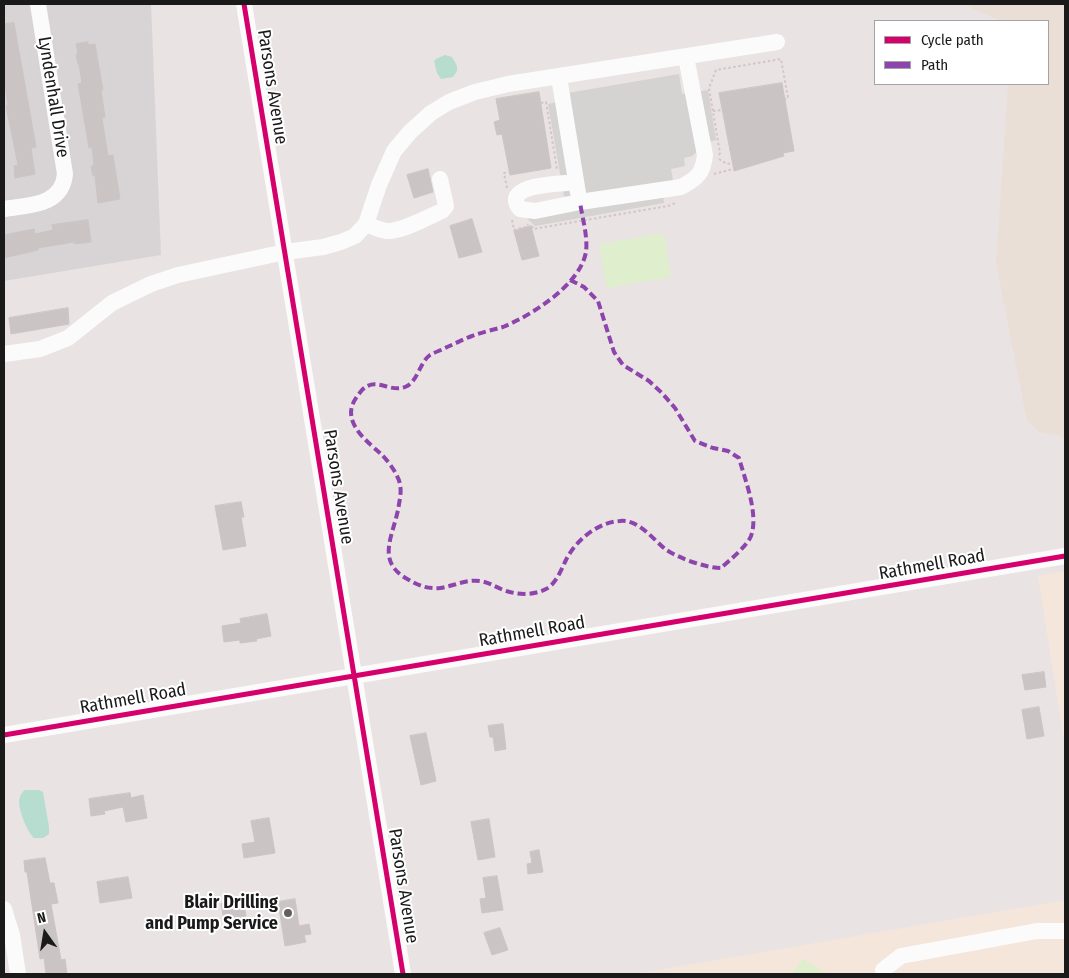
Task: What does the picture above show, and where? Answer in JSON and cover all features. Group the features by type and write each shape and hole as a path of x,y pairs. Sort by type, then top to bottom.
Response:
{"street":[{"name":"Lyndenhall Drive","path":"4,209 42,203 54,197 64,182 65,174 38,4"},
{"name":"Parsons Avenue","path":"244,4 403,974"},
{"path":"4,354 40,348 68,338 112,303 178,274 285,252 323,247 356,236 366,224 379,185 394,151 431,113 449,102 475,92 508,84 777,42"},
{"path":"576,182 562,185 533,186 523,190 516,198 516,205 520,209 535,211 578,202 681,186 694,180 703,169 704,154 686,57"},
{"path":"559,76 578,202"},
{"path":"366,224 391,231 442,211 446,206 440,179"},
{"name":"Rathmell Road","path":"4,735 1065,556"},
{"path":"4,915 12,936 18,974"},
{"path":"883,970 901,956 1038,931 1065,931"}],"path":[{"path":"541,103 546,102 557,169 556,174"},
{"path":"713,111 722,110"},
{"path":"717,158 727,164 732,164"},
{"path":"711,174 733,169"},
{"path":"511,215 514,230 526,227 529,222"}],"shaded area":[{"path":"4,4 151,4 161,255 4,281"},
{"path":"963,4 1065,4 1065,440 1060,436 1039,432 1027,421 996,264 1008,85 1049,85 1049,20 998,20"},
{"path":"445,55 452,57 457,66 457,71 453,77 441,79 437,73 434,61"},
{"path":"679,74 682,94 708,90 716,140 708,142 692,156 684,158 685,166 671,169 675,191 663,194 664,203 535,226 525,216 569,197 564,196 548,104 557,102 556,95"},
{"path":"664,233 671,277 607,288 599,244"},
{"path":"1065,571 1065,747 1038,576"},
{"path":"25,790 39,790 43,792 49,834 43,838 34,838 31,835 23,818 19,801 21,794"},
{"path":"1065,900 1065,974 635,974"},
{"path":"803,959 828,974 796,974 793,972"}],"building":[{"path":"14,23 36,147 31,148 35,174 15,178 14,166 18,165 6,106 8,106 4,77 4,24"},
{"path":"88,42 88,45 95,44 103,90 101,90 105,117 102,118 108,156 113,155 120,199 98,203 95,176 93,176 91,166 94,166 92,147 89,148 78,84 82,83 76,55 78,54 76,44"},
{"path":"782,83 794,151 783,153 784,156 734,171 719,93"},
{"path":"539,92 551,168 510,175 502,134 497,135 494,122 500,120 496,99"},
{"path":"428,169 433,192 414,198 407,175"},
{"path":"472,219 482,252 459,258 450,226"},
{"path":"88,220 91,242 75,244 74,242 38,248 38,250 4,258 4,235 34,229 35,234 53,230 52,225"},
{"path":"531,226 539,256 522,260 514,231"},
{"path":"68,308 69,324 11,334 9,318"},
{"path":"241,502 244,517 241,517 246,546 223,550 215,506"},
{"path":"267,614 271,636 256,639 257,641 240,643 240,640 224,642 222,626 241,623 240,619"},
{"path":"1044,672 1046,687 1025,690 1022,675"},
{"path":"1039,707 1044,736 1027,739 1022,710"},
{"path":"503,724 506,749 495,751 493,737 490,737 488,726"},
{"path":"426,733 436,781 421,785 410,736"},
{"path":"130,793 131,798 143,795 147,818 126,822 123,807 104,811 105,814 91,816 89,799"},
{"path":"269,818 275,853 244,858 242,844 255,842 251,821"},
{"path":"489,819 495,857 478,860 471,822"},
{"path":"539,850 543,872 528,874 527,864 532,863 530,852"},
{"path":"45,858 50,883 54,883 58,903 51,904 61,960 65,959 67,974 46,974 44,958 40,959 24,861"},
{"path":"497,876 503,910 482,913 480,899 486,898 483,878"},
{"path":"128,877 132,898 100,903 97,882"},
{"path":"243,899 246,916 224,920 221,904"},
{"name":"Blair Drilling and Pump Service","path":"295,899 299,926 309,924 311,934 304,935 306,942 285,946 278,902"},
{"path":"500,928 508,950 492,955 484,933"}],"marked path":[{"path":"570,280 584,287 598,301 614,352 623,365 649,381 662,393 675,408 695,441 728,451 739,458 752,507 753,527 749,540 721,568 715,568 677,556 665,549 639,526 627,521 620,521 612,522 588,533 570,553 550,587 541,591 529,594 512,593 480,581 470,581 436,588 424,587 413,582 398,573 389,556 389,546 400,497 399,479 388,462 355,427 352,420 352,406 356,398 367,386 378,384 394,388 405,387 413,381 426,358 430,355 469,337 515,322 540,307 565,287 575,276 586,252 586,233 580,202"}],"cycle path":[{"path":"244,4 403,974"},
{"path":"4,735 1065,556"}],"place":[{"name":"Blair Drilling and Pump Service","path":"288,913"}]}
